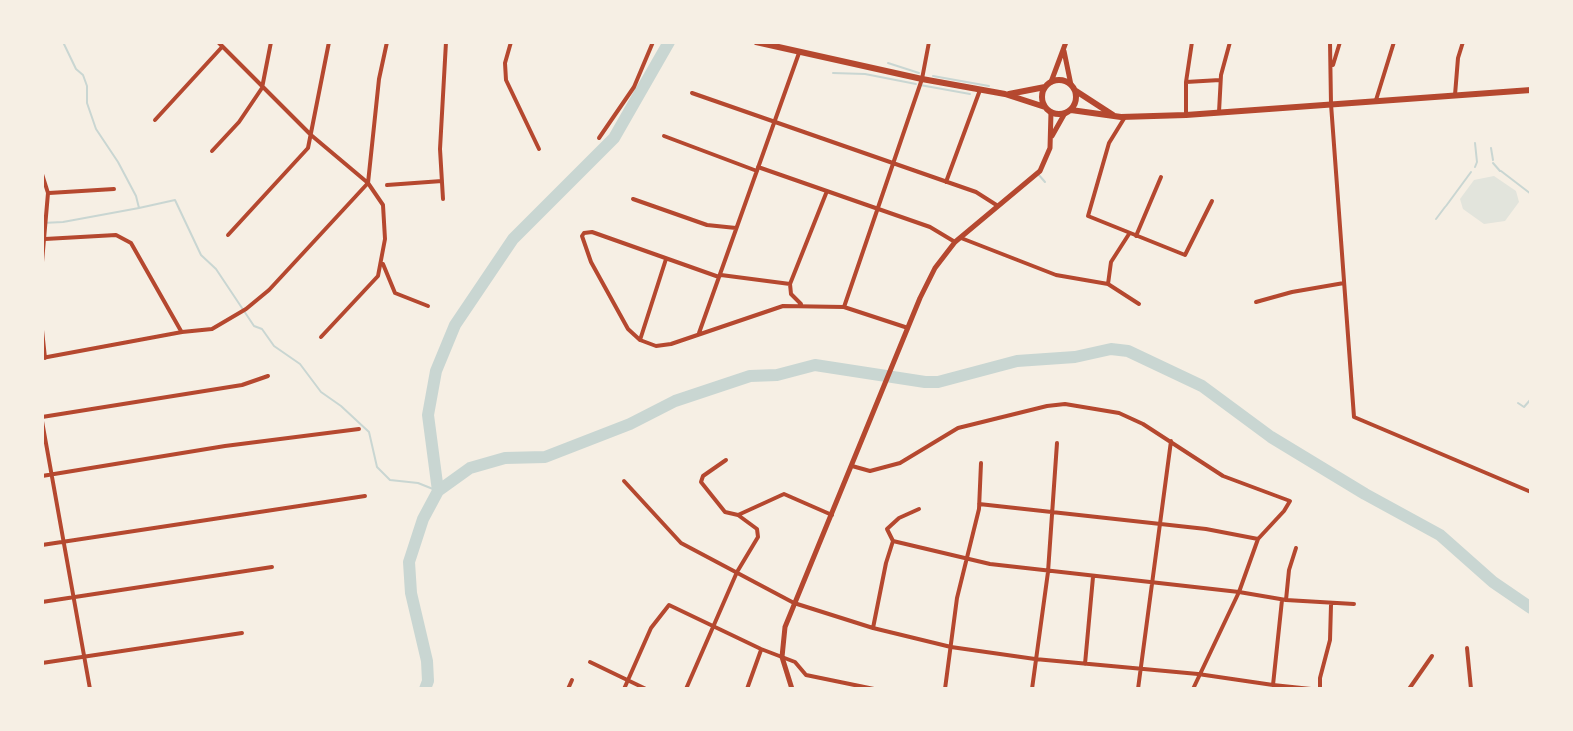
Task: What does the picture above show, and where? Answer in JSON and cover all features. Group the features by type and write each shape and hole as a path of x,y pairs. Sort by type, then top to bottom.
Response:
{"main road":[{"path":"756,42 1005,94 1048,110 1125,117 1531,90"},
{"path":"1052,137 1048,110 1042,100 1066,42"},
{"path":"792,689 782,657 785,627 891,365 935,268 958,240 1040,171 1052,137 1076,97 1063,50"},
{"path":"1005,94 1058,80 1113,115"}],"street":[{"path":"212,151 239,122 262,88 271,42"},
{"path":"228,235 305,153 329,42"},
{"path":"42,330 44,358 212,329 246,309 269,290 368,183 374,114 387,42"},
{"path":"443,199 441,102 446,42"},
{"path":"511,42 505,63 506,80 539,149"},
{"path":"599,138 634,87 653,42"},
{"path":"844,307 922,79 929,42"},
{"path":"1183,42 1192,43 1186,82 1186,115"},
{"path":"1219,112 1221,80 1230,42"},
{"path":"1330,42 1331,104 1355,418 1531,492"},
{"path":"1332,67 1340,42"},
{"path":"1376,100 1394,42"},
{"path":"1455,97 1457,66 1463,42"},
{"path":"155,120 220,44 311,135 368,183 383,205 385,239 378,276 321,337"},
{"path":"698,335 799,53"},
{"path":"1186,82 1221,80"},
{"path":"946,182 980,90"},
{"path":"692,93 976,192 998,206"},
{"path":"1125,117 1109,143 1088,212 1091,218 1185,255 1212,201"},
{"path":"664,136 876,208 1056,275 1108,284 1139,304"},
{"path":"42,174 48,193 42,262"},
{"path":"1136,236 1161,177"},
{"path":"387,185 442,181"},
{"path":"48,193 114,189"},
{"path":"801,304 791,294 790,284 827,191"},
{"path":"633,199 707,225 736,228"},
{"path":"790,284 719,276 592,232 582,236 591,262 624,323 640,340 656,346 698,335 771,308 801,304 844,307 908,328"},
{"path":"1108,284 1111,262 1129,234"},
{"path":"45,239 116,235 131,243 182,332"},
{"path":"640,340 666,259"},
{"path":"382,262 395,293 428,306"},
{"path":"1256,302 1344,283"},
{"path":"90,689 42,419 242,385 268,376"},
{"path":"850,465 870,471 900,463 958,428 1056,405 1119,413 1143,424 1223,476 1289,500 1284,511 1258,539 1239,592 1193,689"},
{"path":"42,476 225,446 359,429"},
{"path":"1138,689 1171,441"},
{"path":"1032,689 1048,572 1057,443"},
{"path":"686,689 737,572 759,533 738,515 725,512 701,482 703,476 726,460"},
{"path":"945,689 957,598 979,504 981,463"},
{"path":"624,481 681,543 794,603 873,628 951,647 1035,659 1198,674 1311,689"},
{"path":"738,515 784,494 832,515"},
{"path":"42,545 365,496"},
{"path":"979,504 1206,529 1258,539"},
{"path":"919,509 889,525 887,532 893,541 967,559 1048,572 1331,605 1354,604"},
{"path":"873,628 893,541"},
{"path":"1273,685 1289,570 1296,548"},
{"path":"42,602 272,567"},
{"path":"1085,664 1093,577"},
{"path":"624,689 651,628 669,605 797,663 806,675 852,688 874,689"},
{"path":"1320,689 1330,640 1331,605"},
{"path":"42,663 242,633"},
{"path":"1467,648 1471,689"},
{"path":"747,689 761,649"},
{"path":"1409,689 1432,656"},
{"path":"590,662 646,689"},
{"path":"568,689 572,680"}],"shaded area":[{"path":"1494,176 1516,191 1519,202 1505,221 1484,224 1463,209 1460,199 1474,180"}],"waterway":[{"path":"63,42 76,69 83,75 87,86 87,103 96,129 118,162 139,208 175,200 201,255 216,269 254,326 262,329 274,346 300,364 321,392 369,432 377,467 390,480 418,483 438,491"},
{"path":"438,491 428,415 436,371 455,325 513,239 614,138 669,42"},
{"path":"888,63 919,73"},
{"path":"833,73 865,74 916,84"},
{"path":"933,76 989,86"},
{"path":"920,85 970,94"},
{"path":"1475,143 1475,167"},
{"path":"1491,148 1493,160"},
{"path":"1493,163 1500,171"},
{"path":"1501,171 1531,194"},
{"path":"1446,206 1471,172"},
{"path":"1038,174 1045,182"},
{"path":"1436,219 1445,207"},
{"path":"42,223 139,208"},
{"path":"425,689 428,681 427,661 411,593 409,562 423,519 438,491 470,468 505,458 545,457 630,424 675,401 750,376 777,375 815,365 938,382 1017,361 1075,357 1111,349 1128,351 1202,386 1271,437 1440,535 1493,582 1531,608"},
{"path":"1518,403 1524,407 1531,399"}]}
